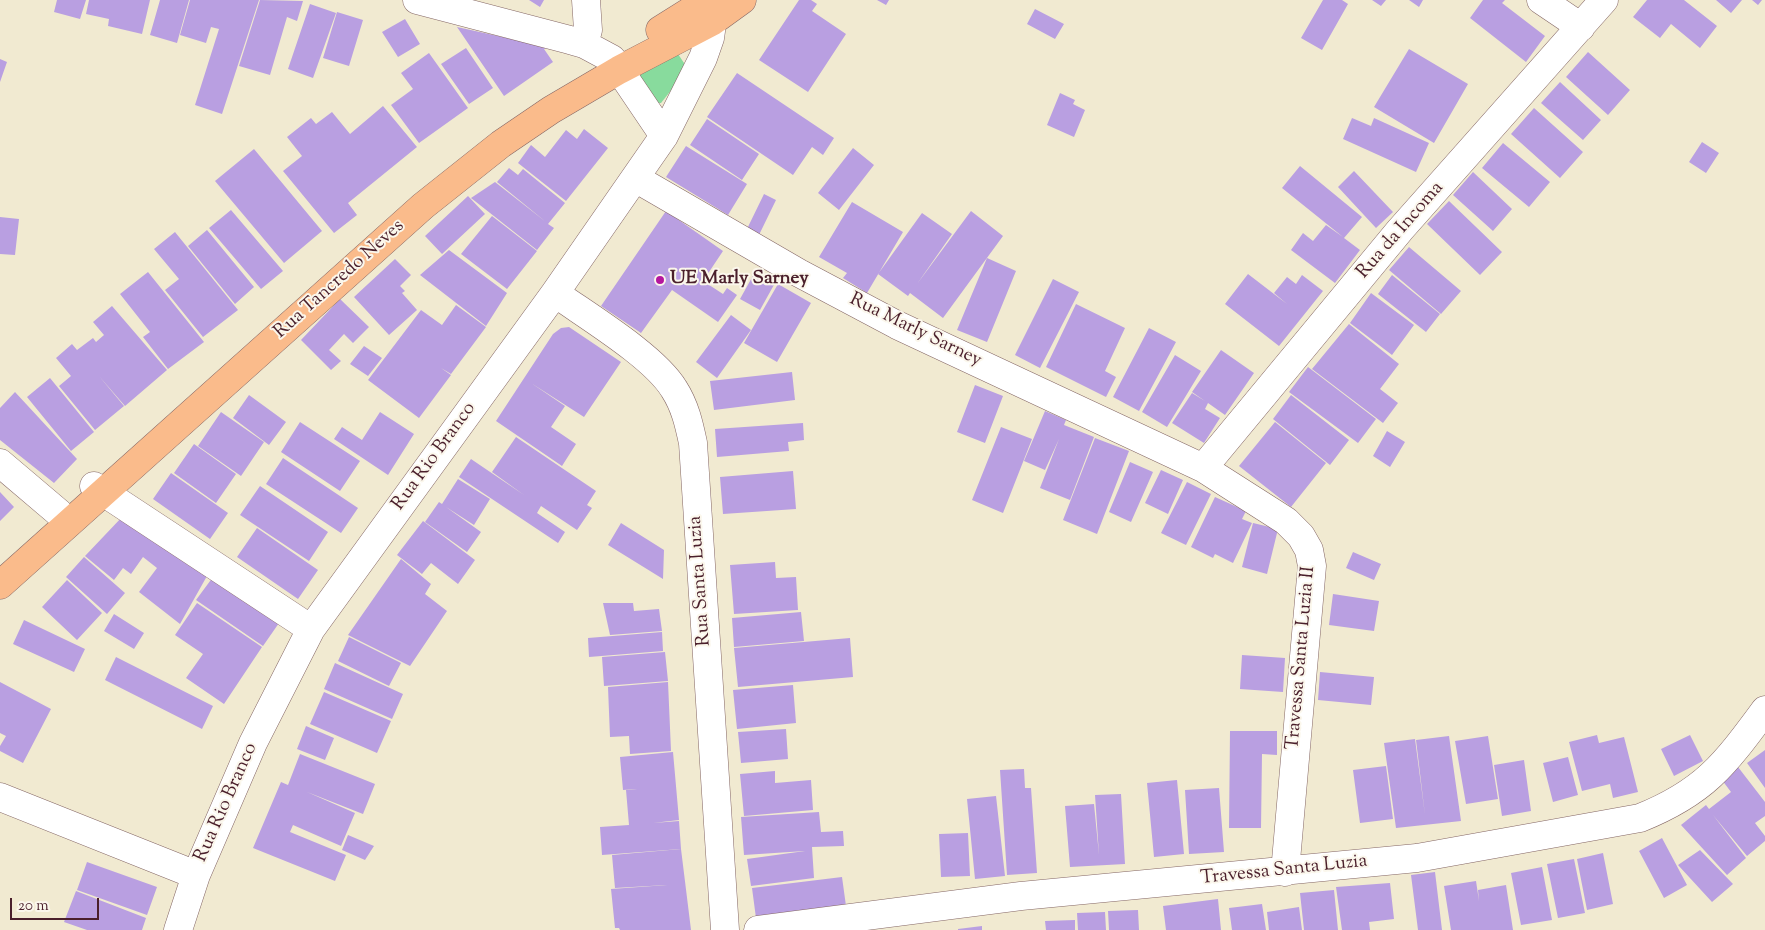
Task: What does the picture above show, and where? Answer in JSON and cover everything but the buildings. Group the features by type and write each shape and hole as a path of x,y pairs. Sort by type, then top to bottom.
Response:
{"main road":[{"name":"Rua Tancredo Neves","path":"0,585 99,489 416,197 494,135 712,7 742,0"},
{"name":"Rua Tancredo Neves","path":"0,565 59,513 99,489"}],"street":[{"path":"417,0 584,44 615,64 664,136"},
{"path":"584,44 588,30 586,0"},
{"path":"1541,0 1581,26"},
{"name":"Rua da Incoma","path":"1203,468 1400,230 1604,0"},
{"name":"Rua Rio Branco","path":"178,930 196,875 253,743 311,629 636,178 664,136 703,58 712,7"},
{"name":"Rua Marly Sarney","path":"636,178 799,273 897,325 1203,468"},
{"name":"Rua Santa Luzia","path":"554,292 651,362 674,388 686,412 693,443 725,930"},
{"path":"0,463 59,513"},
{"name":"Travessa Santa Luzia II","path":"1203,468 1286,521 1301,536 1309,550 1312,566 1285,872"},
{"path":"99,489 311,629"},
{"name":"Travessa Santa Luzia","path":"758,930 1021,896 1416,858 1640,818 1669,806 1704,782 1722,766 1765,710"},
{"path":"0,797 196,875"}],"green space":[{"path":"676,51 688,69 661,103 655,103 637,77"}],"place":[{"name":"UE Marly Sarney","path":"660,280"}]}
